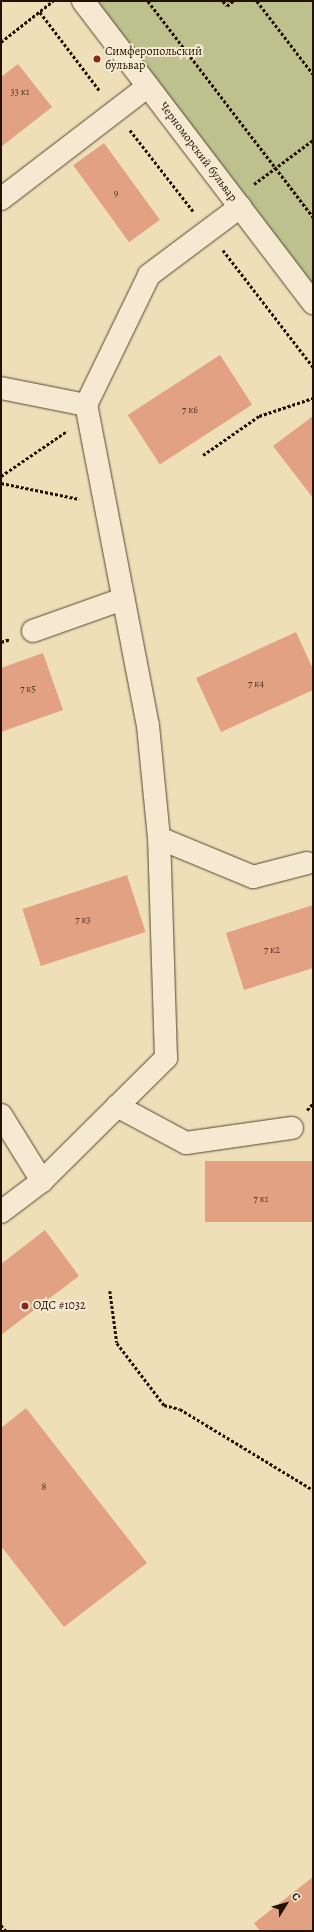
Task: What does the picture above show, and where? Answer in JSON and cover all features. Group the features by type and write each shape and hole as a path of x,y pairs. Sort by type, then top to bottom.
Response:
{"street":[{"name":"Черноморский бульвар","path":"83,1 148,86 244,199 313,303"},
{"path":"1,199 148,86"},
{"path":"1,1212 42,1181 166,1058 159,838 148,726 87,411 149,275 209,231 244,199"},
{"path":"1,388 87,411"},
{"path":"33,631 123,599"},
{"path":"159,838 253,877 307,863"},
{"path":"117,1106 186,1143 292,1128"},
{"path":"1,1115 42,1181"}],"path":[{"path":"1,42 53,1"},
{"path":"148,1 313,217"},
{"path":"223,1 227,6 233,1"},
{"path":"257,1 313,74"},
{"path":"40,12 313,367"},
{"path":"244,199 276,168 313,140"},
{"path":"203,455 260,416 313,398"},
{"path":"1,476 87,411"},
{"path":"1,483 104,505"},
{"path":"110,1291 117,1343 164,1405 180,1409 313,1490"},
{"path":"1,1925 6,1931"}],"green space":[{"path":"92,1 313,1 313,288"}],"building":[{"path":"18,64 52,107 1,147 1,77"},
{"path":"104,143 160,220 129,242 73,165"},
{"path":"220,355 252,404 160,464 128,415"},
{"path":"313,416 313,498 273,446"},
{"path":"296,632 313,669 313,690 221,732 196,678"},
{"path":"43,653 63,710 1,732 1,668"},
{"path":"127,875 146,932 41,966 22,909"},
{"path":"313,905 313,968 244,990 226,933"},
{"path":"205,1161 313,1161 313,1222 205,1222"},
{"path":"45,1230 79,1276 1,1335 1,1264"},
{"path":"26,1408 147,1563 64,1627 1,1546 1,1428"},
{"path":"313,1877 313,1931 260,1931 254,1923"}],"place":[{"name":"Симферопольский бульвар","path":"97,59"},
{"name":"ОДС #1032","path":"25,1306"}]}
